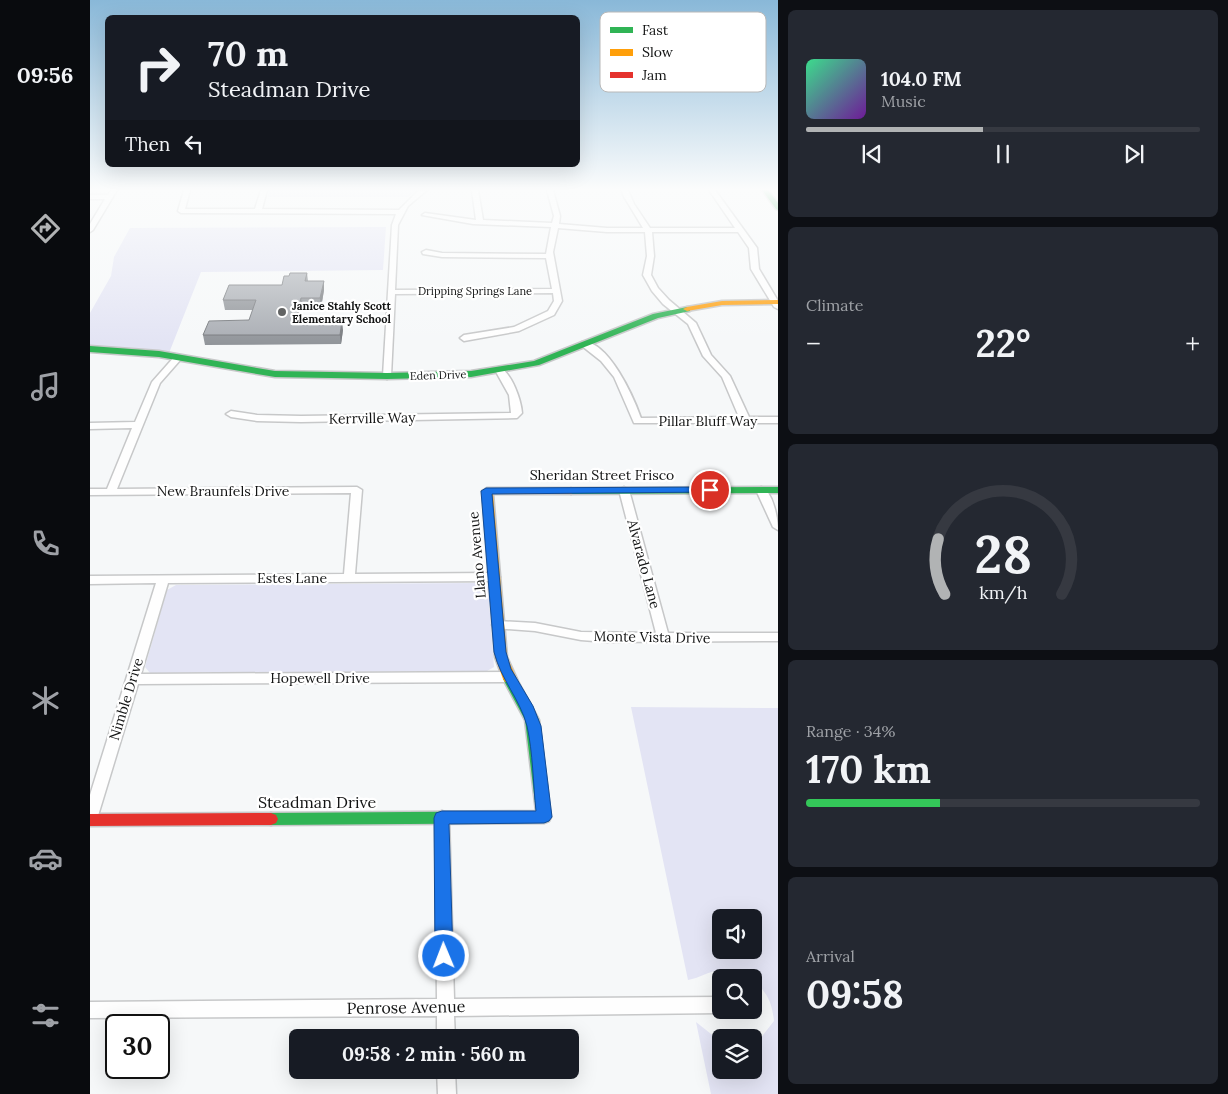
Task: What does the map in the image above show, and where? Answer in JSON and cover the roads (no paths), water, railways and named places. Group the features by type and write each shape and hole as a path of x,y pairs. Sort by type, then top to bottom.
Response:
{"street":[{"path":"387,376 394,241"},
{"path":"464,338 516,329 551,313 558,301 558,291 549,252 552,241"},
{"path":"649,241 651,263 647,274 655,289 666,302 692,323 707,356 726,376 745,420"},
{"path":"748,241 753,248 755,256 755,270 777,304"},
{"path":"426,252 442,255 550,256"},
{"name":"Dripping Springs Lane","path":"392,292 558,291"},
{"name":"Eden Drive","path":"90,349 135,351 275,374 450,375 499,370 536,363 656,316 679,311 722,303 777,304"},
{"name":"Pillar Bluff Way","path":"585,344 595,350 622,381 637,421 778,420"},
{"path":"111,492 156,382 178,358"},
{"name":"Kerrville Way","path":"231,414 257,418 514,416 517,413 517,406 513,392 499,370"},
{"path":"90,426 138,425"},
{"name":"New Braunfels Drive","path":"90,492 357,490 349,578"},
{"name":"Alvarado Lane","path":"624,490 663,638"},
{"path":"761,490 778,527"},
{"name":"Sheridan Street Frisco","path":"486,491 778,490"},
{"name":"Llano Avenue","path":"486,491 501,657 508,677 526,706 534,726 544,817"},
{"name":"Estes Lane","path":"90,580 494,577"},
{"name":"Nimble Drive","path":"90,819 163,579"},
{"name":"Monte Vista Drive","path":"498,626 535,626 596,638 778,637"},
{"name":"Hopewell Drive","path":"132,679 508,677"},
{"name":"Steadman Drive","path":"90,819 544,817"},
{"path":"442,818 446,1029"},
{"name":"Penrose Avenue","path":"90,1010 712,1005"},
{"path":"446,1079 447,1094"}],"place":[{"name":"Janice Stahly Scott Elementary School","path":"282,312"}]}
